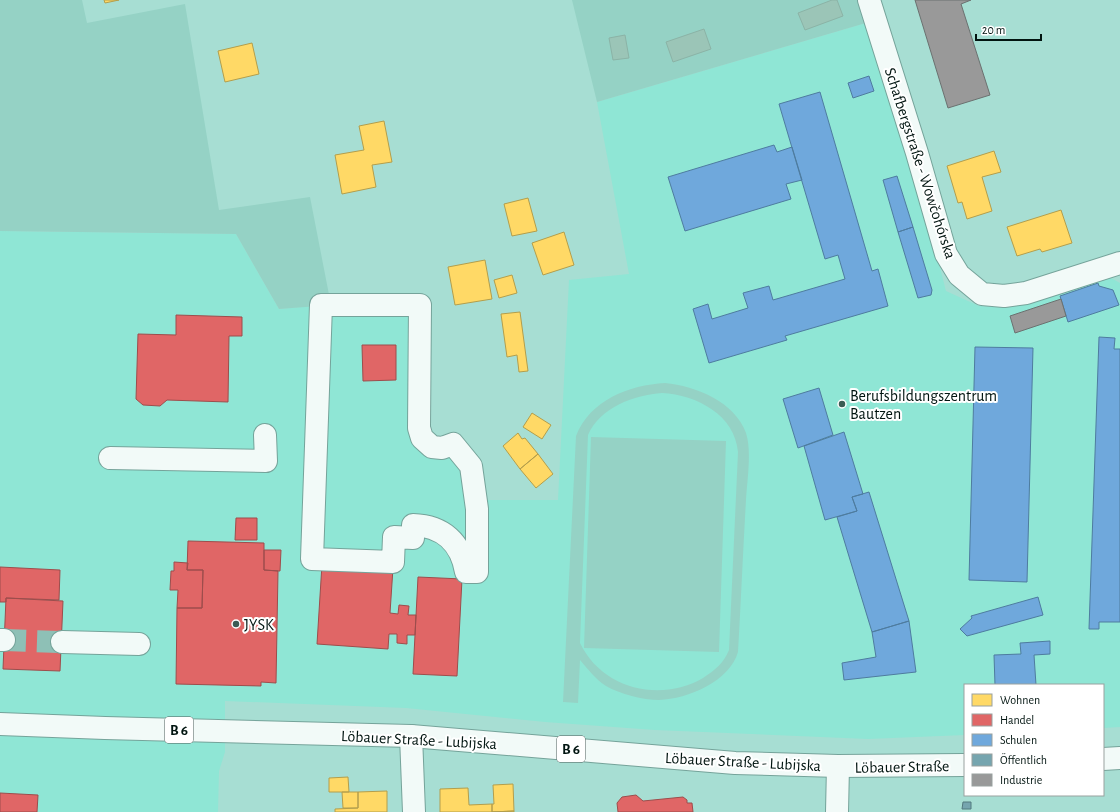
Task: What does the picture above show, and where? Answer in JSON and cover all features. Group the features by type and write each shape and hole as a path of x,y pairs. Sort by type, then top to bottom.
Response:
{"main road":[{"name":"Schafbergstraße - Wowčohórska","path":"869,0 917,153 946,254 959,275 982,294 1004,296 1026,293 1120,263"},
{"path":"321,305 420,305 419,428 422,438 432,447 442,448 453,444 471,466 477,509 477,572 466,572 459,549 452,540 440,530 428,525 413,525 413,538 394,537 393,562 312,559 321,305"},
{"path":"110,458 140,465 255,467 266,461 265,435"},
{"path":"62,642 139,644"},
{"name":"Löbauer Straße - Lubijska","path":"0,724 120,729 411,736 735,763 838,766"},
{"path":"411,736 414,812"},
{"path":"1104,759 1120,758"},
{"name":"Löbauer Straße","path":"838,766 964,765"},
{"path":"837,812 838,766"}],"shaded area":[{"path":"0,0 82,0 87,23 185,4 219,210 310,197 331,305 279,309 236,234 0,231"},
{"path":"572,0 869,0 876,20 597,102"},
{"path":"876,20 946,291 979,306 1007,308 1111,278 1120,283 1120,727 1104,728 1104,684 964,684 964,735 868,739 655,730 545,722 406,708 225,701 225,752 219,771 218,812 0,812 0,231 236,234 279,309 321,305 420,305 419,428 453,444 476,500 558,500 569,280 629,274 597,102"},
{"path":"665,383 677,385 701,392 713,398 724,404 733,413 741,422 746,433 749,448 749,466 738,652 726,672 717,680 695,692 670,699 659,700 639,698 606,686 592,674 580,660 578,703 563,702 576,436 582,423 601,404 625,391 651,384","holes":["662,393 675,395 701,403 712,409 722,418 730,427 738,452 729,650 718,666 703,678 686,686 669,690 651,690 634,687 617,681 602,671 590,659 580,643 588,435 601,417 619,404 641,396 652,394"]},
{"path":"591,437 726,441 719,652 584,648"}],"building: Wohnen":[{"path":"104,0 119,0 105,3"},
{"path":"252,43 259,74 225,82 218,51"},
{"path":"384,121 392,162 372,165 376,187 342,194 335,155 364,150 359,126"},
{"path":"994,151 1001,172 982,177 992,211 967,219 962,202 958,203 947,166"},
{"path":"528,198 537,231 512,236 504,204"},
{"path":"1061,210 1072,243 1042,252 1040,249 1017,256 1007,227"},
{"path":"564,232 574,265 543,275 532,243"},
{"path":"485,260 492,299 455,305 448,267"},
{"path":"512,275 517,293 499,298 494,280"},
{"path":"520,312 528,371 519,372 517,355 507,357 501,314"},
{"path":"532,413 551,425 542,439 523,427"},
{"path":"518,433 522,439 525,438 538,454 520,469 503,446"},
{"path":"538,454 553,474 536,488 520,469"},
{"path":"348,777 349,792 329,792 329,778"},
{"path":"513,784 514,811 492,812 492,804 494,804 493,785"},
{"path":"468,788 469,805 492,804 492,812 440,812 440,789"},
{"path":"387,791 387,812 335,812 335,809 358,808 358,792"},
{"path":"342,792 358,792 358,808 343,808"},
{"path":"514,811 514,812 492,812"}],"building: Handel":[{"path":"176,315 242,317 242,336 229,336 228,402 167,400 160,406 143,405 136,399 138,334 176,335"},
{"path":"362,345 396,345 396,380 363,381"},
{"path":"236,518 257,518 257,540 235,540"},
{"path":"188,541 264,543 264,570 278,571 276,683 261,682 261,686 176,684 177,608 202,608 203,570 187,570"},
{"path":"264,550 281,550 280,571 264,570"},
{"path":"174,562 188,563 187,570 203,570 202,608 177,608 178,590 170,590 171,571 174,571"},
{"path":"322,564 393,568 390,613 398,614 399,605 409,606 408,615 416,615 415,635 407,635 407,644 397,643 397,634 389,634 388,649 317,644"},
{"path":"0,567 60,570 59,600 6,598 6,602 0,602"},
{"path":"418,577 462,579 457,676 413,674"},
{"path":"6,598 63,601 60,671 3,669"},
{"path":"0,793 38,795 37,812 0,812"},
{"path":"636,795 643,801 683,797 687,800 687,803 692,803 693,812 618,812 617,803 622,797"}],"building: Schulen":[{"path":"869,76 874,91 853,98 848,83"},
{"path":"820,92 872,271 878,269 888,306 785,336 787,340 709,363 693,309 708,304 712,319 748,308 743,293 769,286 773,300 845,279 838,255 825,259 779,104"},
{"path":"774,145 777,152 792,147 802,180 786,184 791,199 685,231 668,177"},
{"path":"897,176 913,227 898,232 883,180"},
{"path":"913,227 932,290 931,295 918,298 898,232"},
{"path":"1098,283 1099,286 1113,290 1119,305 1068,322 1060,296"},
{"path":"1099,337 1115,338 1114,349 1120,349 1120,622 1099,622 1099,629 1089,629"},
{"path":"975,347 1033,348 1027,582 969,580"},
{"path":"819,388 833,435 798,448 783,399"},
{"path":"844,432 863,494 852,497 857,511 825,520 804,446"},
{"path":"869,492 909,621 872,632 837,517 857,511 852,497"},
{"path":"1038,597 1043,615 967,636 960,629 972,618 971,616"},
{"path":"909,621 916,672 844,680 842,663 876,657 872,632"},
{"path":"1050,641 1050,654 1034,655 1036,684 995,684 994,655 1021,654 1020,643"}],"building: Öffentlich":[{"path":"963,802 971,802 971,809 962,809"}],"building: Industrie":[{"path":"915,0 971,0 961,4 990,95 948,108"},
{"path":"1061,299 1066,316 1015,333 1010,316"}],"building: Sonstige":[{"path":"832,0 837,0 843,16 805,30 798,13"},
{"path":"704,29 711,49 673,62 666,42"},
{"path":"625,35 629,58 613,60 609,38"}],"tunnel":[{"path":"4,640 62,642"}],"place":[{"name":"Berufsbildungszentrum Bautzen","path":"842,404"},
{"name":"JYSK","path":"236,624"}]}
